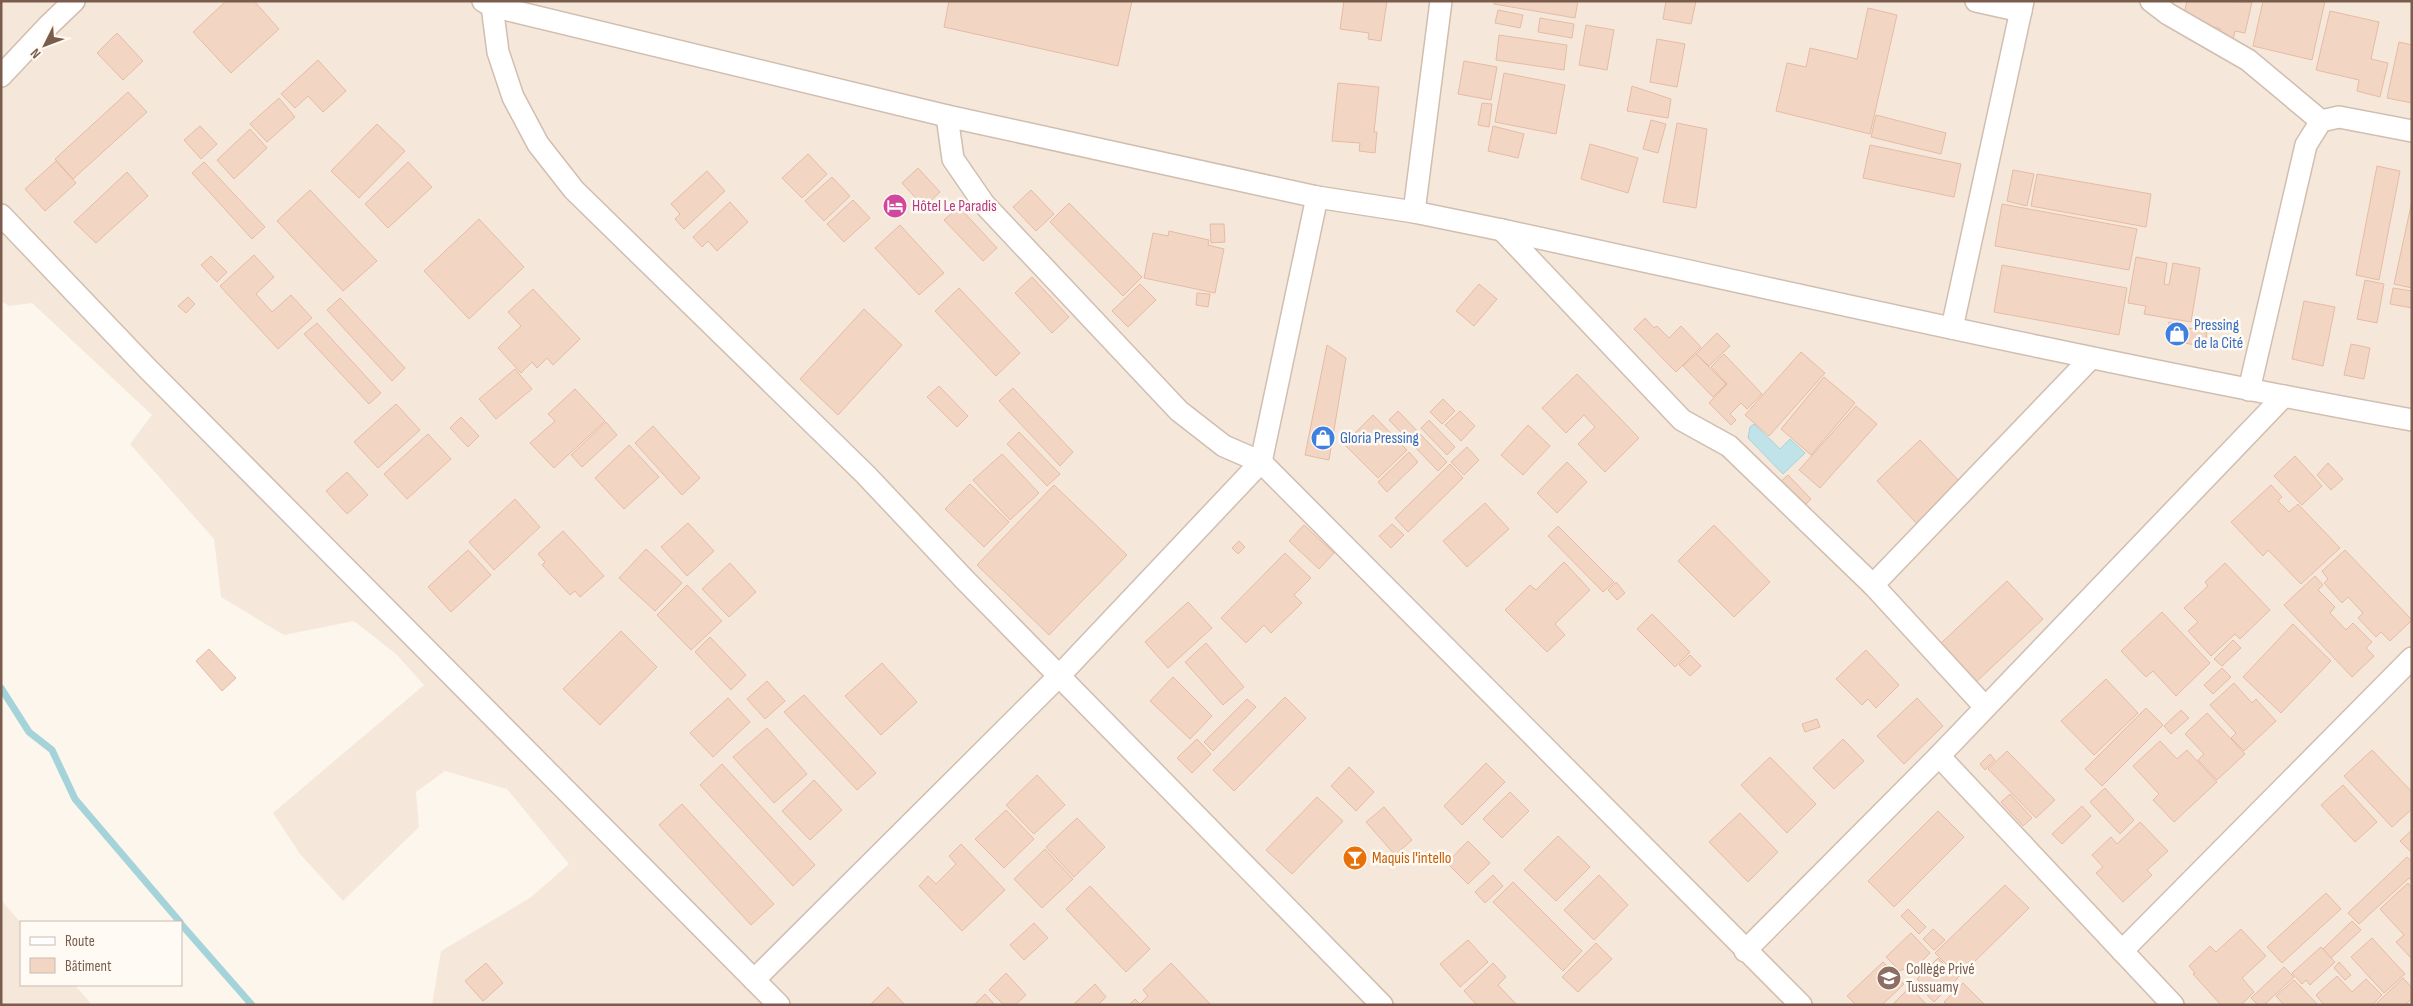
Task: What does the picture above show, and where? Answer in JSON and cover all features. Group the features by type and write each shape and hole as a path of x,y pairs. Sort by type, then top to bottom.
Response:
{"street":[{"path":"1,76 74,1"},
{"path":"1414,212 1441,1"},
{"path":"1952,328 2022,6 1976,1"},
{"path":"2151,1 2168,14 2248,60 2320,121"},
{"path":"1382,1005 1059,676 866,475 574,190 538,144 514,97 498,52 487,4 947,116 1317,197 1414,212 2091,358 2412,420"},
{"path":"947,116 953,159 984,204 1179,411 1224,446 1261,462 1745,951 1801,1005"},
{"path":"2249,390 2306,145 2320,121 2339,117 2412,131"},
{"path":"754,980 1059,676 1261,462 1317,197"},
{"path":"1,215 147,368 779,1005"},
{"path":"1502,230 1682,420 1729,446 1873,585 1985,707"},
{"path":"1873,585 2091,358"},
{"path":"1745,951 1939,756 2284,396"},
{"path":"2122,951 2412,658"},
{"path":"1939,756 2173,1005"}],"shaded area":[{"path":"1,1 2412,1 2412,1005 432,1005 441,951 530,898 569,864 507,789 445,771 416,792 419,827 343,901 300,854 273,813 424,685 396,654 354,621 284,635 221,597 214,539 130,444 152,415 32,303 9,306 1,301"},
{"path":"1,900 20,922 20,986 76,986 92,1005 1,1005"}],"water":[{"path":"1754,424 1780,449 1790,439 1805,453 1783,474 1748,438 1750,427"}],"building":[{"path":"226,1 254,1 279,29 231,73 193,32"},
{"path":"949,1 1132,1 1118,66 944,27"},
{"path":"1344,1 1387,1 1381,41 1368,39 1369,33 1340,29"},
{"path":"1494,1 1578,1 1575,18 1494,4"},
{"path":"1666,1 1696,1 1691,24 1663,19"},
{"path":"2187,1 2252,2 2245,33 2235,31 2233,40 2219,36 2221,29 2183,18"},
{"path":"2263,1 2325,1 2312,60 2253,46"},
{"path":"1868,8 1897,15 1870,134 1776,111 1787,63 1806,67 1810,48 1857,59"},
{"path":"1498,10 1523,15 1520,28 1495,23"},
{"path":"2330,11 2379,22 2371,59 2388,63 2380,97 2357,91 2359,80 2316,70"},
{"path":"1540,18 1574,24 1572,38 1538,32"},
{"path":"1586,25 1614,30 1607,70 1579,65"},
{"path":"117,33 143,61 123,80 97,53"},
{"path":"1499,35 1567,45 1564,70 1496,60"},
{"path":"1657,39 1685,44 1677,87 1650,82"},
{"path":"2399,42 2412,45 2412,103 2387,98"},
{"path":"318,60 346,91 323,112 308,96 295,108 281,94"},
{"path":"1464,61 1497,67 1491,100 1458,94"},
{"path":"1504,73 1565,85 1556,134 1495,122"},
{"path":"1338,83 1379,87 1374,132 1377,132 1375,153 1359,151 1360,143 1332,141"},
{"path":"1632,86 1671,99 1668,118 1627,111"},
{"path":"128,92 147,112 73,179 55,159"},
{"path":"279,98 295,117 267,142 250,124"},
{"path":"1482,103 1492,104 1489,127 1478,125"},
{"path":"1876,115 1946,133 1941,154 1871,137"},
{"path":"1651,120 1666,124 1658,153 1643,149"},
{"path":"1677,123 1707,129 1696,208 1663,202"},
{"path":"377,124 405,151 359,198 331,171"},
{"path":"200,126 217,144 201,159 184,140"},
{"path":"1493,126 1524,134 1518,158 1488,151"},
{"path":"250,129 267,148 234,179 217,160"},
{"path":"1590,144 1638,158 1628,193 1581,179"},
{"path":"1870,145 1961,164 1954,197 1863,178"},
{"path":"808,154 827,174 802,198 782,178"},
{"path":"56,161 76,183 45,211 25,189"},
{"path":"204,162 265,227 252,239 192,173"},
{"path":"408,162 432,187 388,228 365,204"},
{"path":"2377,166 2400,171 2379,280 2356,275"},
{"path":"918,168 940,192 924,207 902,183"},
{"path":"2013,170 2034,174 2027,206 2007,201"},
{"path":"707,171 725,191 684,229 675,219 680,214 671,204"},
{"path":"127,172 148,196 96,243 74,222"},
{"path":"2037,174 2151,194 2146,227 2031,206"},
{"path":"832,177 850,196 824,221 805,201"},
{"path":"310,190 377,261 343,291 277,221"},
{"path":"1031,190 1054,214 1036,231 1013,207"},
{"path":"853,200 870,218 844,242 827,224"},
{"path":"2412,201 2412,288 2394,284"},
{"path":"730,202 748,222 717,251 708,241 702,247 693,237"},
{"path":"1069,203 1142,277 1123,296 1050,222"},
{"path":"2002,204 2137,229 2129,270 1995,246"},
{"path":"959,207 997,248 983,261 944,220"},
{"path":"479,219 524,267 469,319 424,271"},
{"path":"1210,224 1224,224 1225,242 1211,243"},
{"path":"900,225 944,273 919,295 875,248"},
{"path":"1169,231 1209,240 1208,245 1224,249 1215,293 1144,278 1153,233 1168,236"},
{"path":"254,255 274,277 256,294 272,312 291,295 312,318 278,349 220,286"},
{"path":"211,256 227,272 217,282 201,265"},
{"path":"2136,257 2167,263 2164,284 2169,285 2173,263 2200,268 2191,322 2144,314 2146,306 2128,303"},
{"path":"2002,265 2127,288 2119,335 1994,312"},
{"path":"1032,277 1069,317 1052,333 1015,293"},
{"path":"2365,280 2384,284 2377,323 2357,319"},
{"path":"1140,284 1156,300 1128,327 1112,311"},
{"path":"1479,284 1497,299 1474,326 1456,311"},
{"path":"959,288 1020,353 996,376 935,311"},
{"path":"2393,288 2412,291 2412,308 2390,304"},
{"path":"533,289 580,339 553,365 547,358 537,368 532,362 521,373 498,348 521,326 508,312"},
{"path":"1197,293 1210,294 1208,307 1196,305"},
{"path":"188,297 195,304 186,313 178,306"},
{"path":"340,298 405,368 392,381 327,310"},
{"path":"2304,301 2335,307 2323,366 2292,359"},
{"path":"864,309 902,345 838,415 800,379"},
{"path":"1645,318 1654,328 1657,326 1669,338 1681,326 1701,347 1676,372 1634,329"},
{"path":"2169,322 2185,326 2182,341 2166,337"},
{"path":"317,323 381,393 369,404 304,334"},
{"path":"2188,328 2207,331 2205,347 2185,343"},
{"path":"1717,333 1730,346 1709,366 1696,354"},
{"path":"2351,344 2370,348 2364,379 2344,375"},
{"path":"1327,345 1346,358 1329,460 1305,455"},
{"path":"1801,352 1825,373 1769,436 1745,415"},
{"path":"1696,354 1726,384 1713,397 1683,366"},
{"path":"1724,354 1762,394 1747,409 1741,403 1730,414 1736,420 1731,425 1709,403 1727,384 1711,367"},
{"path":"515,369 532,389 496,419 479,399"},
{"path":"1577,374 1639,438 1605,472 1578,444 1595,427 1584,415 1566,433 1542,408"},
{"path":"1824,377 1855,403 1811,455 1781,429"},
{"path":"939,386 968,416 957,427 927,397"},
{"path":"1013,388 1073,452 1060,466 999,401"},
{"path":"575,389 605,421 554,468 530,443 555,421 548,414"},
{"path":"1443,399 1455,411 1442,424 1430,412"},
{"path":"396,404 420,430 378,468 354,442"},
{"path":"1856,406 1877,424 1820,488 1799,470"},
{"path":"1398,411 1447,462 1438,471 1389,420"},
{"path":"1460,411 1475,426 1461,441 1445,425"},
{"path":"1373,415 1407,450 1378,478 1344,444"},
{"path":"461,417 479,436 468,447 450,428"},
{"path":"1429,420 1455,447 1447,455 1421,428"},
{"path":"606,422 617,435 582,467 571,455"},
{"path":"1528,425 1550,446 1523,475 1501,455"},
{"path":"653,426 700,478 682,495 635,443"},
{"path":"1019,432 1060,474 1047,486 1007,444"},
{"path":"428,434 451,459 407,499 384,474"},
{"path":"1920,440 1961,483 1918,525 1877,481"},
{"path":"629,445 659,477 624,509 595,478"},
{"path":"1467,447 1479,460 1464,475 1451,462"},
{"path":"1409,452 1418,462 1387,492 1378,482"},
{"path":"1002,454 1039,493 1010,520 973,480"},
{"path":"2295,456 2322,486 2302,505 2274,476"},
{"path":"1567,462 1587,482 1557,513 1537,493"},
{"path":"2328,463 2343,479 2331,490 2317,475"},
{"path":"1450,464 1463,478 1408,532 1395,518"},
{"path":"347,472 368,495 347,514 326,491"},
{"path":"1788,475 1811,499 1802,508 1778,484"},
{"path":"970,484 1009,522 984,547 945,509"},
{"path":"1054,485 1127,555 1049,635 977,565"},
{"path":"2271,485 2282,497 2278,501 2289,512 2298,504 2340,548 2301,584 2268,550 2263,556 2231,522"},
{"path":"515,499 540,527 494,570 469,542"},
{"path":"1485,503 1509,529 1467,567 1443,541"},
{"path":"688,523 714,551 687,576 661,547"},
{"path":"1392,524 1404,535 1391,548 1379,536"},
{"path":"1304,525 1334,553 1319,569 1289,541"},
{"path":"1714,525 1770,582 1734,617 1678,561"},
{"path":"1558,526 1614,582 1603,592 1548,536"},
{"path":"563,531 604,576 580,597 575,591 570,595 542,565 545,562 538,554"},
{"path":"1239,541 1245,547 1238,554 1232,548"},
{"path":"646,549 682,583 655,611 619,578"},
{"path":"468,550 491,575 451,612 428,587"},
{"path":"2345,550 2412,620 2390,641 2381,632 2376,637 2358,618 2363,613 2348,597 2342,603 2324,583 2328,579 2322,571"},
{"path":"1285,553 1311,578 1294,595 1302,603 1271,633 1264,625 1246,643 1221,618"},
{"path":"1564,562 1590,590 1555,624 1565,635 1547,652 1505,610 1530,585 1536,590"},
{"path":"730,563 756,592 729,617 702,589"},
{"path":"2225,563 2270,610 2240,639 2235,634 2211,656 2188,631 2198,622 2184,608 2208,586 2205,582"},
{"path":"2315,576 2323,585 2318,590 2335,607 2330,613 2346,630 2353,623 2372,642 2366,648 2374,656 2352,677 2284,605"},
{"path":"2007,581 2043,619 1974,684 1938,646"},
{"path":"1616,582 1625,593 1617,600 1608,590"},
{"path":"687,585 722,621 691,650 657,615"},
{"path":"1188,602 1212,628 1168,668 1145,642"},
{"path":"2162,612 2210,663 2176,696 2153,671 2146,677 2121,651"},
{"path":"1652,614 1690,652 1675,667 1637,629"},
{"path":"2293,624 2331,661 2281,713 2243,677"},
{"path":"621,631 657,667 600,725 563,689"},
{"path":"710,637 746,675 731,690 695,652"},
{"path":"2233,640 2241,648 2222,666 2214,659"},
{"path":"1206,643 1244,687 1223,705 1185,662"},
{"path":"209,649 236,678 222,691 196,661"},
{"path":"1866,650 1899,685 1876,708 1868,699 1862,705 1836,679"},
{"path":"1690,655 1701,666 1690,676 1679,665"},
{"path":"882,663 917,702 881,735 845,696"},
{"path":"2222,668 2231,677 2213,694 2204,685"},
{"path":"1173,677 1212,716 1190,739 1150,701"},
{"path":"2106,679 2138,713 2094,755 2061,721"},
{"path":"767,681 785,701 765,719 747,699"},
{"path":"2234,683 2252,703 2256,699 2276,721 2244,751 2231,738 2236,733 2210,705"},
{"path":"804,695 876,773 857,790 784,712"},
{"path":"1285,697 1306,718 1234,791 1213,770"},
{"path":"728,698 750,722 713,757 690,733"},
{"path":"1917,698 1943,726 1904,764 1877,736"},
{"path":"1247,699 1256,707 1213,751 1204,742"},
{"path":"2146,708 2163,725 2102,786 2085,769"},
{"path":"2181,710 2189,718 2171,734 2164,726"},
{"path":"2207,713 2245,754 2217,780 2198,760 2204,754 2185,734"},
{"path":"1817,719 1820,727 1805,732 1802,724"},
{"path":"767,728 807,774 774,803 733,757"},
{"path":"1197,739 1211,754 1192,773 1177,758"},
{"path":"1843,739 1864,761 1834,789 1813,768"},
{"path":"2160,741 2177,759 2187,750 2217,782 2174,822 2153,800 2159,794 2133,766"},
{"path":"2372,750 2412,792 2412,809 2392,827 2344,776"},
{"path":"2007,751 2055,800 2036,818 1988,769"},
{"path":"1990,754 1995,760 1985,770 1980,764"},
{"path":"1770,757 1816,804 1787,833 1741,785"},
{"path":"1486,763 1505,782 1462,825 1444,806"},
{"path":"722,764 815,865 793,886 700,785"},
{"path":"1349,767 1374,792 1356,811 1331,786"},
{"path":"1037,775 1065,805 1034,834 1006,805"},
{"path":"814,780 842,810 810,840 782,811"},
{"path":"2343,785 2377,822 2355,842 2321,805"},
{"path":"2105,788 2134,820 2120,834 2090,802"},
{"path":"1510,792 1529,811 1502,838 1483,819"},
{"path":"2010,794 2032,818 2023,826 2001,802"},
{"path":"1317,797 1343,821 1292,874 1266,850"},
{"path":"682,804 774,904 751,925 659,825"},
{"path":"2082,806 2091,816 2062,844 2052,834"},
{"path":"1384,807 1412,840 1395,855 1366,822"},
{"path":"1006,810 1034,839 1004,868 975,839"},
{"path":"1938,811 1964,837 1894,907 1868,881"},
{"path":"1740,813 1778,852 1748,882 1709,842"},
{"path":"1077,818 1105,847 1074,877 1046,847"},
{"path":"2140,822 2168,851 2147,870 2152,875 2123,902 2096,873 2103,867 2092,855 2111,837 2117,844"},
{"path":"2412,830 2412,853 2400,841"},
{"path":"1558,836 1590,867 1556,901 1524,870"},
{"path":"1468,841 1490,863 1468,884 1447,863"},
{"path":"961,844 1005,890 962,931 919,886 928,876 936,884 956,864 949,856"},
{"path":"1045,849 1073,879 1042,908 1014,879"},
{"path":"2407,857 2412,862 2412,881 2409,878 2359,924 2348,913"},
{"path":"1493,875 1503,886 1485,903 1475,892"},
{"path":"1599,875 1628,905 1594,940 1564,910"},
{"path":"1513,882 1582,951 1563,971 1493,902"},
{"path":"2408,883 2412,888 2412,959 2396,942 2404,935 2380,909"},
{"path":"2005,885 2029,908 1959,977 1935,953"},
{"path":"1090,886 1150,949 1126,972 1066,909"},
{"path":"2326,893 2341,909 2282,963 2267,947"},
{"path":"1908,909 1926,927 1919,934 1901,916"},
{"path":"2352,921 2361,930 2331,958 2323,949"},
{"path":"1034,923 1048,938 1024,960 1010,945"},
{"path":"1933,929 1945,940 1934,950 1923,939"},
{"path":"2241,929 2266,956 2242,978 2254,992 2241,1005 2221,1005 2193,974 2195,973 2189,966 2210,946 2216,952"},
{"path":"1911,933 1930,953 1909,974 1903,969 1900,971 1886,957"},
{"path":"2372,938 2405,974 2384,993 2351,957"},
{"path":"1468,940 1488,962 1460,987 1440,964"},
{"path":"1596,943 1612,959 1578,992 1562,977"},
{"path":"2321,947 2335,962 2310,985 2306,980 2302,984 2292,973"},
{"path":"1938,958 1958,978 1934,1002 1920,988 1923,985 1917,979"},
{"path":"1883,962 1904,984 1882,1005 1856,1005 1847,996"},
{"path":"2339,962 2351,975 2345,980 2334,968"},
{"path":"486,963 503,983 483,1001 465,981"},
{"path":"1171,963 1211,1005 1129,1005 1135,999 1140,1004 1148,996 1143,990"},
{"path":"1493,963 1506,977 1498,985 1517,1005 1477,1005 1464,991"},
{"path":"2284,967 2294,977 2264,1005 2258,1005 2251,998"},
{"path":"1006,973 1026,995 1015,1005 1004,1005 989,990"},
{"path":"2337,976 2352,992 2366,979 2382,995 2372,1005 2324,1005 2316,995"},
{"path":"2403,978 2412,988 2412,998 2405,1005 2378,1005 2377,1003"},
{"path":"2294,980 2318,1005 2284,1005 2276,996"},
{"path":"1963,983 1985,1005 1947,1005 1944,1002"},
{"path":"1095,984 1106,997 1098,1005 1073,1005"},
{"path":"888,987 905,1005 870,1005"},
{"path":"1910,987 1927,1005 1892,1005"},
{"path":"985,994 995,1005 974,1005"}],"waterway":[{"path":"1,688 29,732 52,750 75,799 179,921"},
{"path":"182,925 252,1005"}],"place":[{"name":"Hôtel Le Paradis","path":"895,206"},
{"name":"Pressing de la Cité","path":"2177,334"},
{"name":"Gloria Pressing","path":"1323,438"},
{"name":"Maquis l'intello","path":"1355,858"},
{"name":"Collège Privé Tussuamy","path":"1889,978"}]}
